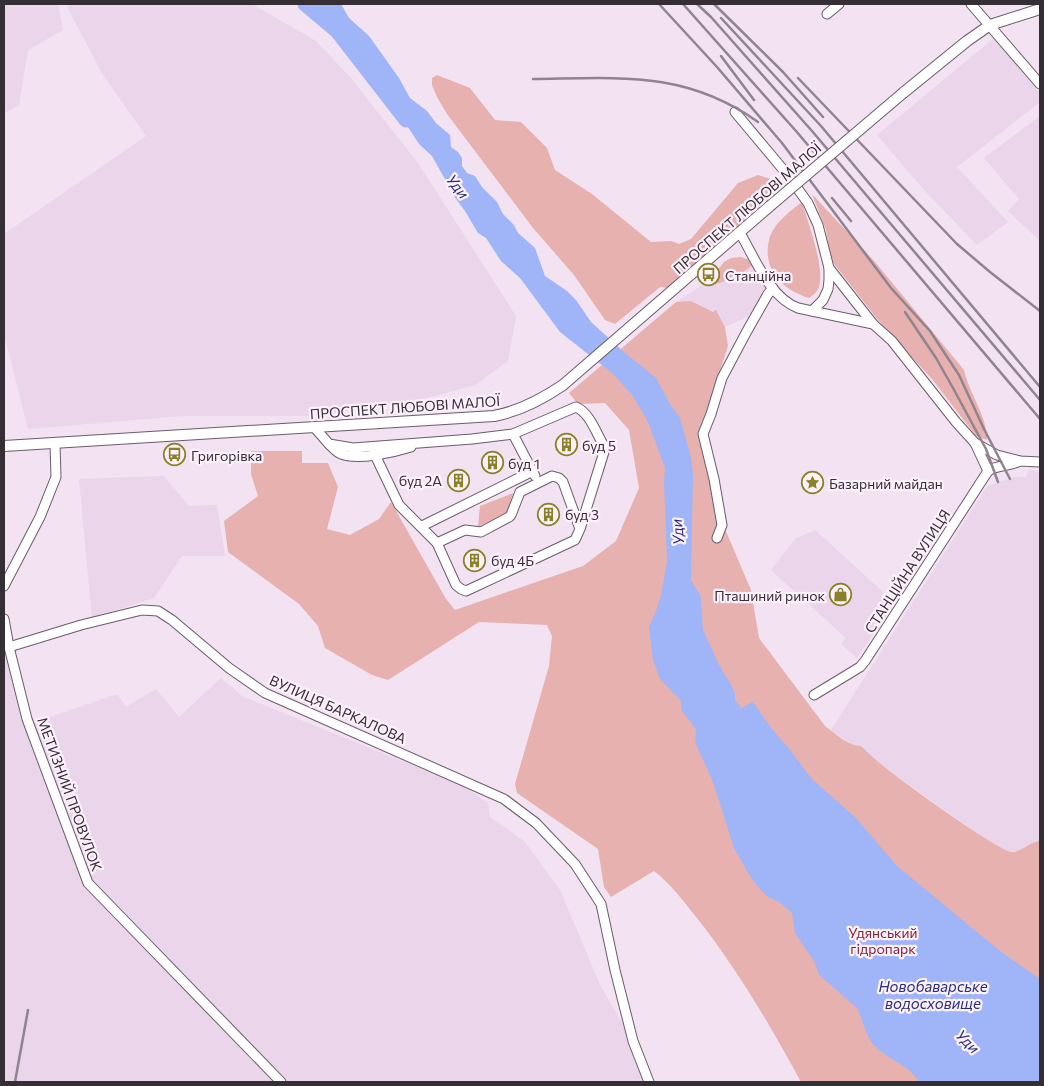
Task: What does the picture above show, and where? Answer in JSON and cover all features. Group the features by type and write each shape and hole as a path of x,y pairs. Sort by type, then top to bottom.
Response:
{"main road":[{"name":"ПРОСПЕКТ ЛЮБОВІ МАЛОЇ","path":"4,446 494,416 529,406 563,385 770,206 967,41 990,25 1040,9"}],"street":[{"path":"827,14 839,4"},
{"path":"971,4 1040,84"},
{"path":"735,112 808,202 818,225 829,268 828,289 822,300 812,311"},
{"path":"740,233 773,288 788,304 873,324"},
{"path":"829,268 873,324 892,341 956,422 975,442 997,455 1020,461 1040,462"},
{"path":"718,538 722,526 716,488 703,434 712,414 719,384 751,324 773,288"},
{"path":"329,444 353,448 512,434 576,407 582,409 586,414 604,446 604,452 575,540 466,591 456,585 437,543 422,526 404,511 375,455"},
{"path":"314,427 335,451 348,456 375,455 398,451 424,442"},
{"path":"512,434 539,482"},
{"path":"975,442 988,471 994,467 1013,465 1020,461"},
{"path":"4,586 40,517 56,477 55,444"},
{"path":"422,526 533,471"},
{"name":"СТАНЦІЙНА ВУЛИЦЯ","path":"814,695 865,662 988,471"},
{"path":"437,543 465,530 481,532 509,517 520,492 552,476 559,478 563,482 580,529"},
{"name":"ВУЛИЦЯ БАРКАЛОВА","path":"9,646 142,610 158,611 172,620 229,668 265,693 504,798 536,823 575,864 601,904 615,970 634,1041 649,1082"},
{"name":"МЕТИЗНИЙ ПРОВУЛОК","path":"4,619 27,719 88,883 281,1082"}],"shaded area":[{"path":"4,4 58,4 63,30 28,50 19,105 4,113"},
{"path":"72,4 252,4 316,41 350,77 418,163 516,316 508,361 475,385 416,401 309,416 182,416 28,429 4,334 4,234 146,136 103,75 67,7"},
{"path":"993,39 1001,45 1040,93 1040,102 957,167 1008,222 977,245 926,192 877,135"},
{"path":"1040,116 1040,241 1008,211 1019,199 984,158"},
{"path":"754,264 773,288 755,313 749,314 747,317 725,327 716,310 713,312 691,301 676,302 707,282 708,284 730,279 735,274 741,274"},
{"path":"1029,469 1040,473 1040,847 1010,852 988,841 831,730 986,488 989,485 1016,477 1026,477"},
{"path":"164,476 189,506 217,505 225,556 182,556 154,598 92,618 79,479"},
{"name":"Пташиний ринок","path":"815,530 883,592 881,597 892,605 857,658 841,644 846,638 771,570 796,538"},
{"path":"4,647 9,647 29,724 117,694 126,707 156,689 179,717 221,678 242,696 461,785 488,803 490,817 525,842 560,890 601,987 633,1041 649,1082 281,1082 116,913 274,1082 4,1082"}],"green space":[{"path":"437,75 470,88 495,120 521,122 547,148 555,170 592,194 651,242 671,241 679,244 691,239 738,183 758,175 774,180 779,189 668,288 660,287 615,324 605,320 574,275 533,228 447,114 432,85 432,78"},
{"path":"812,194 875,262 964,370 985,423 987,440 976,436 932,379 878,320 831,260 826,230"},
{"path":"802,202 820,268 819,287 809,298 783,284 772,269 768,251 769,240 774,229 782,219"},
{"path":"741,257 752,261 754,264 741,274 735,274 726,281 707,284 724,262 731,258"},
{"name":"Удянський гідропарк","path":"691,301 713,312 716,310 725,327 728,346 699,435 725,529 751,590 759,638 825,726 837,735 851,744 861,746 880,764 911,787 1003,849 1015,852 1040,841 1040,1082 801,1082 765,1019 726,957 666,881 654,871 611,897 604,887 598,849 517,793 515,784 549,666 552,636 547,625 479,622 388,680 372,675 325,648 318,626 299,604 228,552 224,521 258,496 251,474 251,451 302,451 302,463 328,463 338,487 327,529 350,535 379,519 391,502 446,599 455,610 583,566 616,541 639,488 629,430 605,403 578,404 569,393 676,302"},
{"path":"513,493 507,513 478,527 480,506"}],"water":[{"name":"Новобаварське водосховище","path":"307,4 341,4 349,18 369,36 399,78 410,98 427,111 436,123 450,135 451,147 462,158 462,166 467,173 475,176 482,187 497,202 503,214 514,225 518,233 535,248 545,276 567,291 576,300 591,322 656,378 680,418 691,457 693,474 691,580 701,597 703,630 719,665 735,693 735,700 741,708 753,702 811,778 856,818 897,866 1000,951 1040,979 1040,1082 920,1082 909,1070 880,1051 871,1042 858,1009 819,975 815,963 795,933 792,913 779,902 768,897 748,873 734,848 713,782 695,742 696,729 681,710 681,701 660,679 653,660 649,627 661,595 667,561 665,468 648,422 633,396 612,373 560,332 520,278 501,261 486,238 478,233 432,156 419,144 376,78"}],"waterway":[{"name":"Уди","path":"305,4 337,31 406,120"}],"railway":[{"path":"659,4 717,67 782,143 891,288 930,331 959,375 1010,479"},
{"path":"683,4 796,131 1040,419"},
{"path":"697,4 711,17 812,131 1040,400"},
{"path":"714,4 783,72 823,117"},
{"path":"721,18 821,126 1040,387"},
{"path":"721,56 754,100"},
{"path":"533,79 622,78 677,85 704,93 731,105 758,122"},
{"path":"798,78 957,244 1040,311"},
{"path":"832,198 851,221"},
{"path":"905,312 936,358 953,388 986,449 998,482"},
{"path":"15,1082 28,1010"}],"place":[{"name":"Станційна","path":"709,275"},
{"name":"буд 5","path":"566,445"},
{"name":"Григорівка","path":"175,455"},
{"name":"буд 1","path":"492,463"},
{"name":"буд 2А","path":"458,480"},
{"name":"Базарний майдан","path":"813,483"},
{"name":"буд 3","path":"549,514"},
{"name":"буд 4Б","path":"475,560"},
{"name":"Пташиний ринок","path":"841,595"}]}
